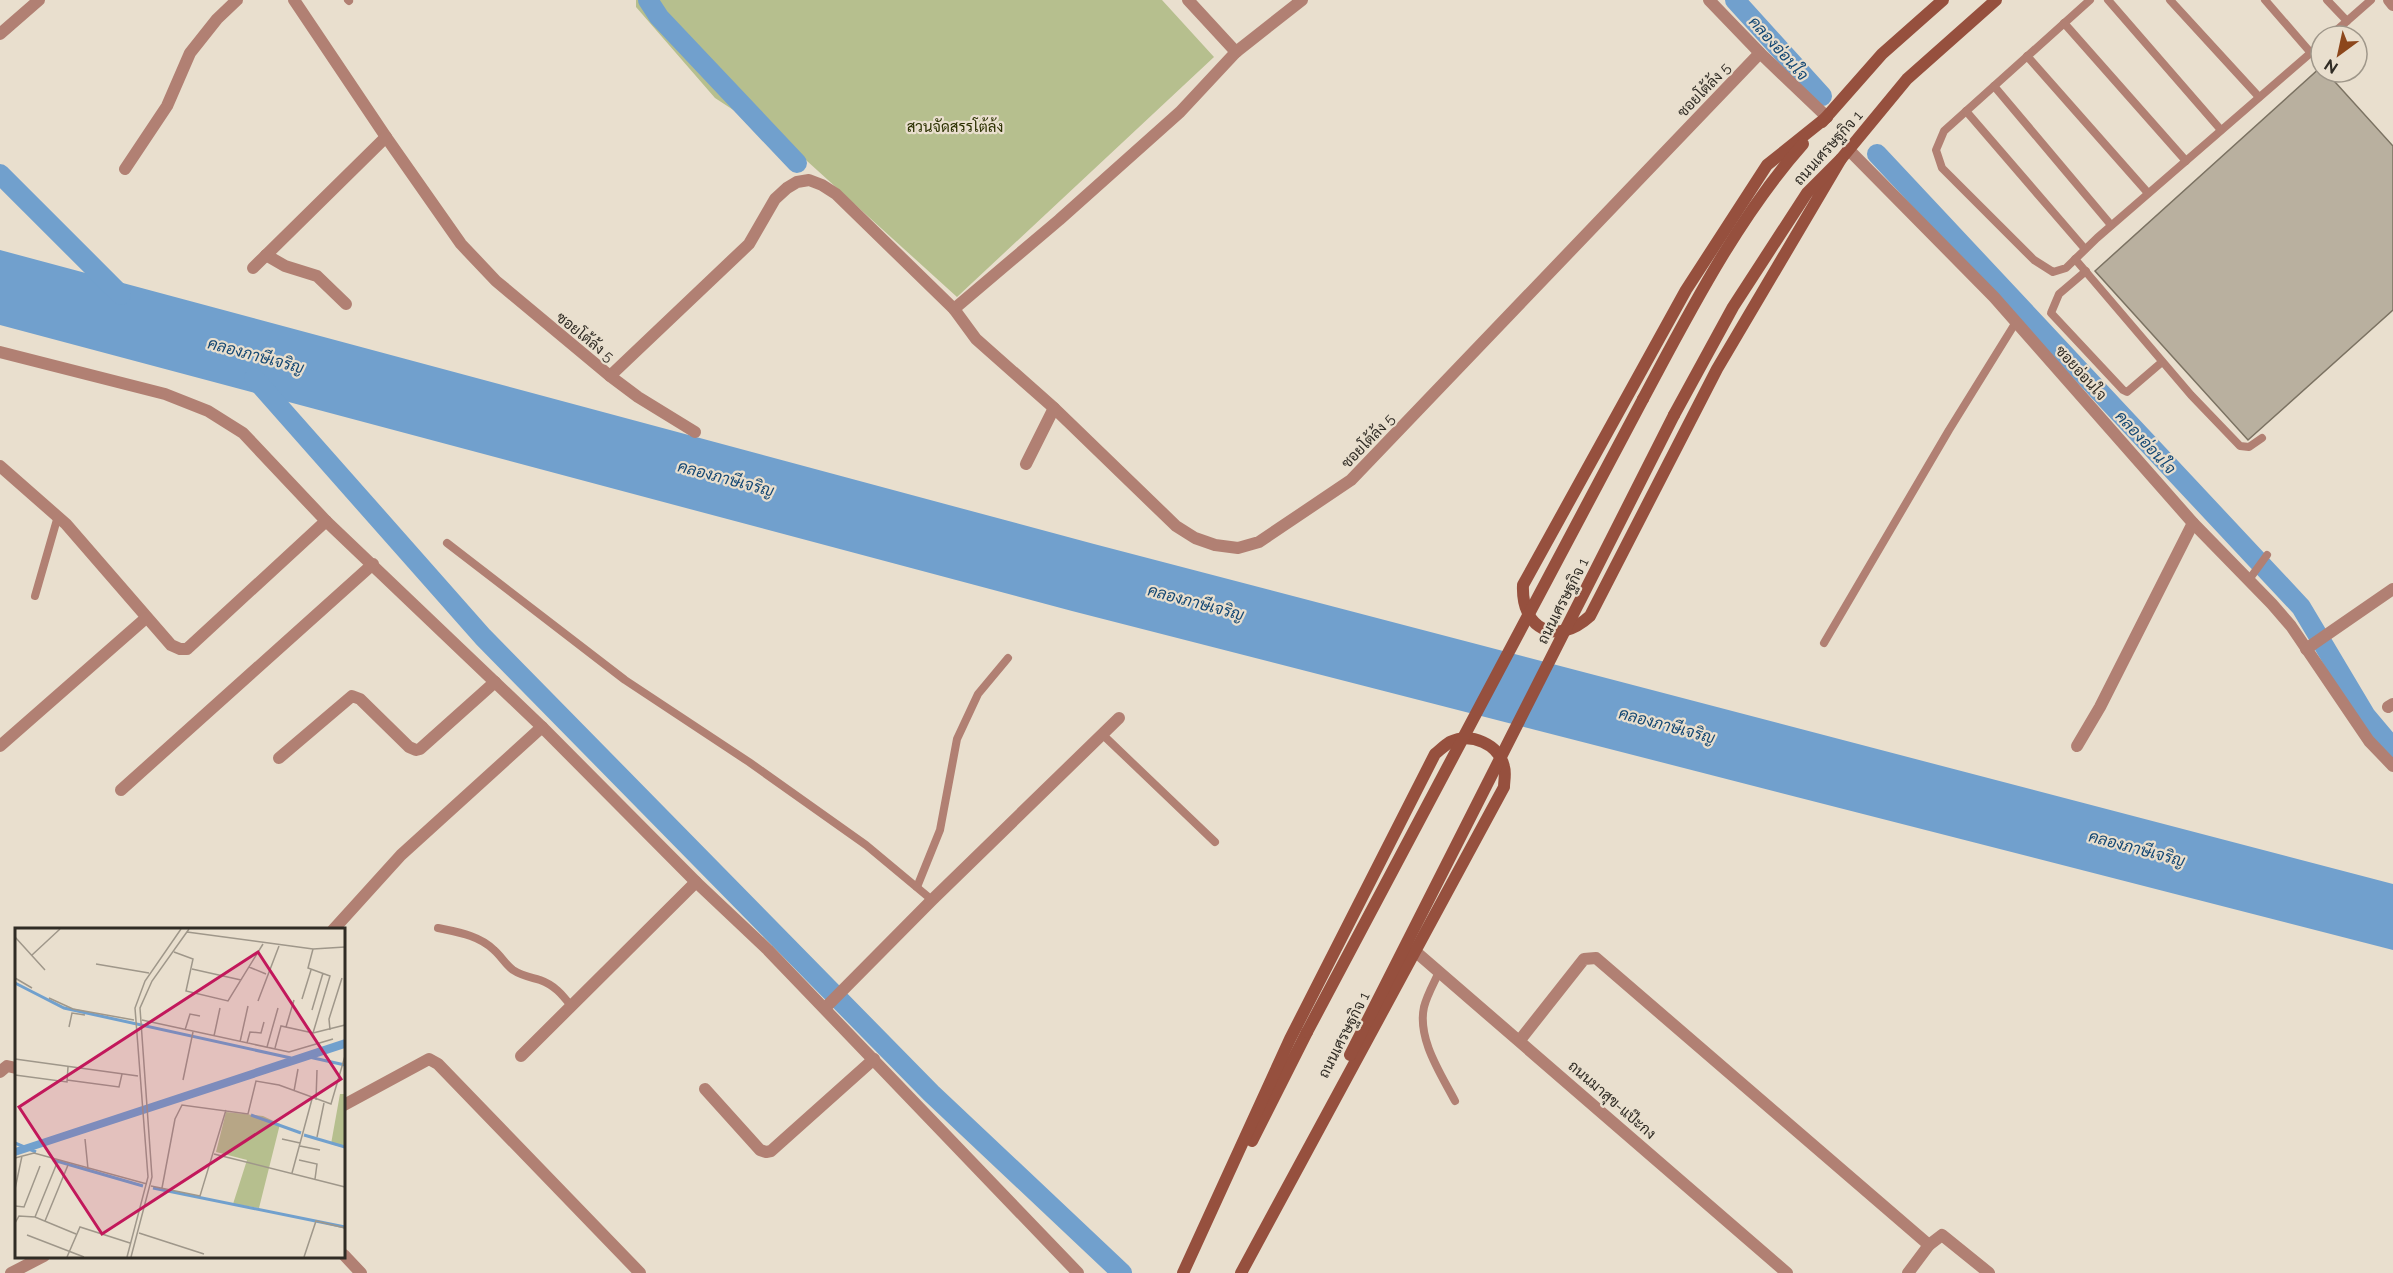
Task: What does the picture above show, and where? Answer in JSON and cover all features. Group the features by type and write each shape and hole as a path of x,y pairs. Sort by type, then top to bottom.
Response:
{"main road":[{"name":"ถนนเศรษฐกิจ 1","path":"1184,1273 1307,1032 1702,289 1772,181 1882,54 1943,0"},
{"name":"ถนนเศรษฐกิจ 1","path":"1240,1273 1674,415 1732,307 1806,193 1844,154 1907,79 1996,0"},
{"path":"1827,117 1767,165 1686,290 1632,385 1523,585 1522,601 1526,611 1540,627 1552,631 1566,631 1578,627 1590,616 1717,369 1844,154"},
{"path":"1184,1273 1290,1039 1435,754 1448,743 1472,738 1492,748 1501,758 1504,768 1504,787 1240,1273"}],"street":[{"path":"0,34 39,0"},
{"path":"125,169 167,106 190,53 217,19 237,0"},
{"name":"ซอยโต้ล้ง 5","path":"294,0 461,244 496,281 610,376 749,244 775,199 797,182 808,180 822,185 836,195 954,309 976,339 1054,408 1176,526 1195,538 1215,545 1238,548 1259,542 1352,480 1760,53"},
{"path":"1188,0 1236,52"},
{"path":"954,309 1059,220 1180,111 1236,52 1302,0"},
{"path":"1709,0 1827,117"},
{"path":"2389,0 2393,4"},
{"path":"253,268 386,137"},
{"name":"ซอยอ่อนใจ","path":"1844,154 1994,297 2193,523 2251,576 2272,604 2311,646 2369,741 2393,766"},
{"path":"266,255 285,266 317,276 346,304"},
{"path":"0,352 165,393 207,411 243,433 326,521 542,727 825,1008 1078,1273"},
{"path":"610,376 638,397 695,432"},
{"path":"1026,464 1054,408"},
{"path":"0,466 58,516 146,618 171,645 180,649 187,649 326,521"},
{"path":"2077,746 2100,707 2193,523"},
{"path":"121,790 373,564"},
{"path":"2311,646 2393,590"},
{"path":"0,746 146,618"},
{"path":"279,758 352,696 360,699 409,747 420,749 495,682"},
{"path":"825,1008 1119,718"},
{"path":"335,928 401,855 542,727"},
{"path":"521,1056 696,882"},
{"name":"ถนนมาสุข-แป๊ะกง","path":"1416,952 1787,1273"},
{"path":"1520,1040 1584,959 1596,958 1929,1245"},
{"path":"345,1104 429,1059 438,1064 640,1273"},
{"path":"705,1089 760,1150 766,1152 874,1059"},
{"path":"0,1072 7,1066 15,1068"},
{"path":"1908,1273 1939,1235 1945,1236 1989,1273"},
{"path":"345,1256 361,1273"},
{"path":"11,1273 42,1258"}],"lane":[{"path":"2090,0 1944,130 1936,150 1942,168 2034,260 2053,272 2066,268 2111,225 2309,55"},
{"path":"2108,0 2221,130"},
{"path":"2170,0 2259,97"},
{"path":"2265,0 2309,51"},
{"path":"2327,0 2347,21"},
{"path":"2344,24 2371,0"},
{"path":"2064,23 2186,161"},
{"path":"2027,56 2148,193"},
{"path":"1994,86 2111,225"},
{"path":"1966,111 2085,249"},
{"path":"2075,259 2162,362 2240,446 2249,447 2262,438"},
{"path":"2086,272 2060,294 2050,313 2122,390 2127,392 2162,362"},
{"path":"1824,643 1949,430 2016,322"},
{"path":"35,596 58,516"},
{"path":"447,543 625,680 748,762 866,845 932,900"},
{"path":"2251,576 2267,555"},
{"path":"917,887 940,830 957,739 978,694 1008,658"},
{"path":"1102,734 1215,842"},
{"path":"438,928 469,935 483,942 493,948 512,970 525,977 538,979 554,986 571,1006"},
{"path":"1439,972 1424,1007 1423,1027 1431,1054 1455,1101"}],"green space":[{"name":"สวนจัดสรรโต้ล้ง","path":"636,0 1162,0 1214,57 957,297 796,151 715,98 636,7"}],"water":[{"name":"คลองภาษีเจริญ","path":"0,250 1094,544 2393,884 2393,950 1072,611 0,325"}],"building":[{"path":"2309,78 2309,84 2337,84 2393,146 2393,310 2248,440 2095,271"}],"waterway":[{"path":"648,0 659,17 797,163"},
{"name":"คลองอ่อนใจ","path":"1735,0 1822,96"},
{"name":"คลองอ่อนใจ","path":"1877,154 2301,607 2366,716 2393,748"},
{"path":"0,174 121,295"},
{"path":"254,378 483,637 931,1093 1122,1273"}]}
